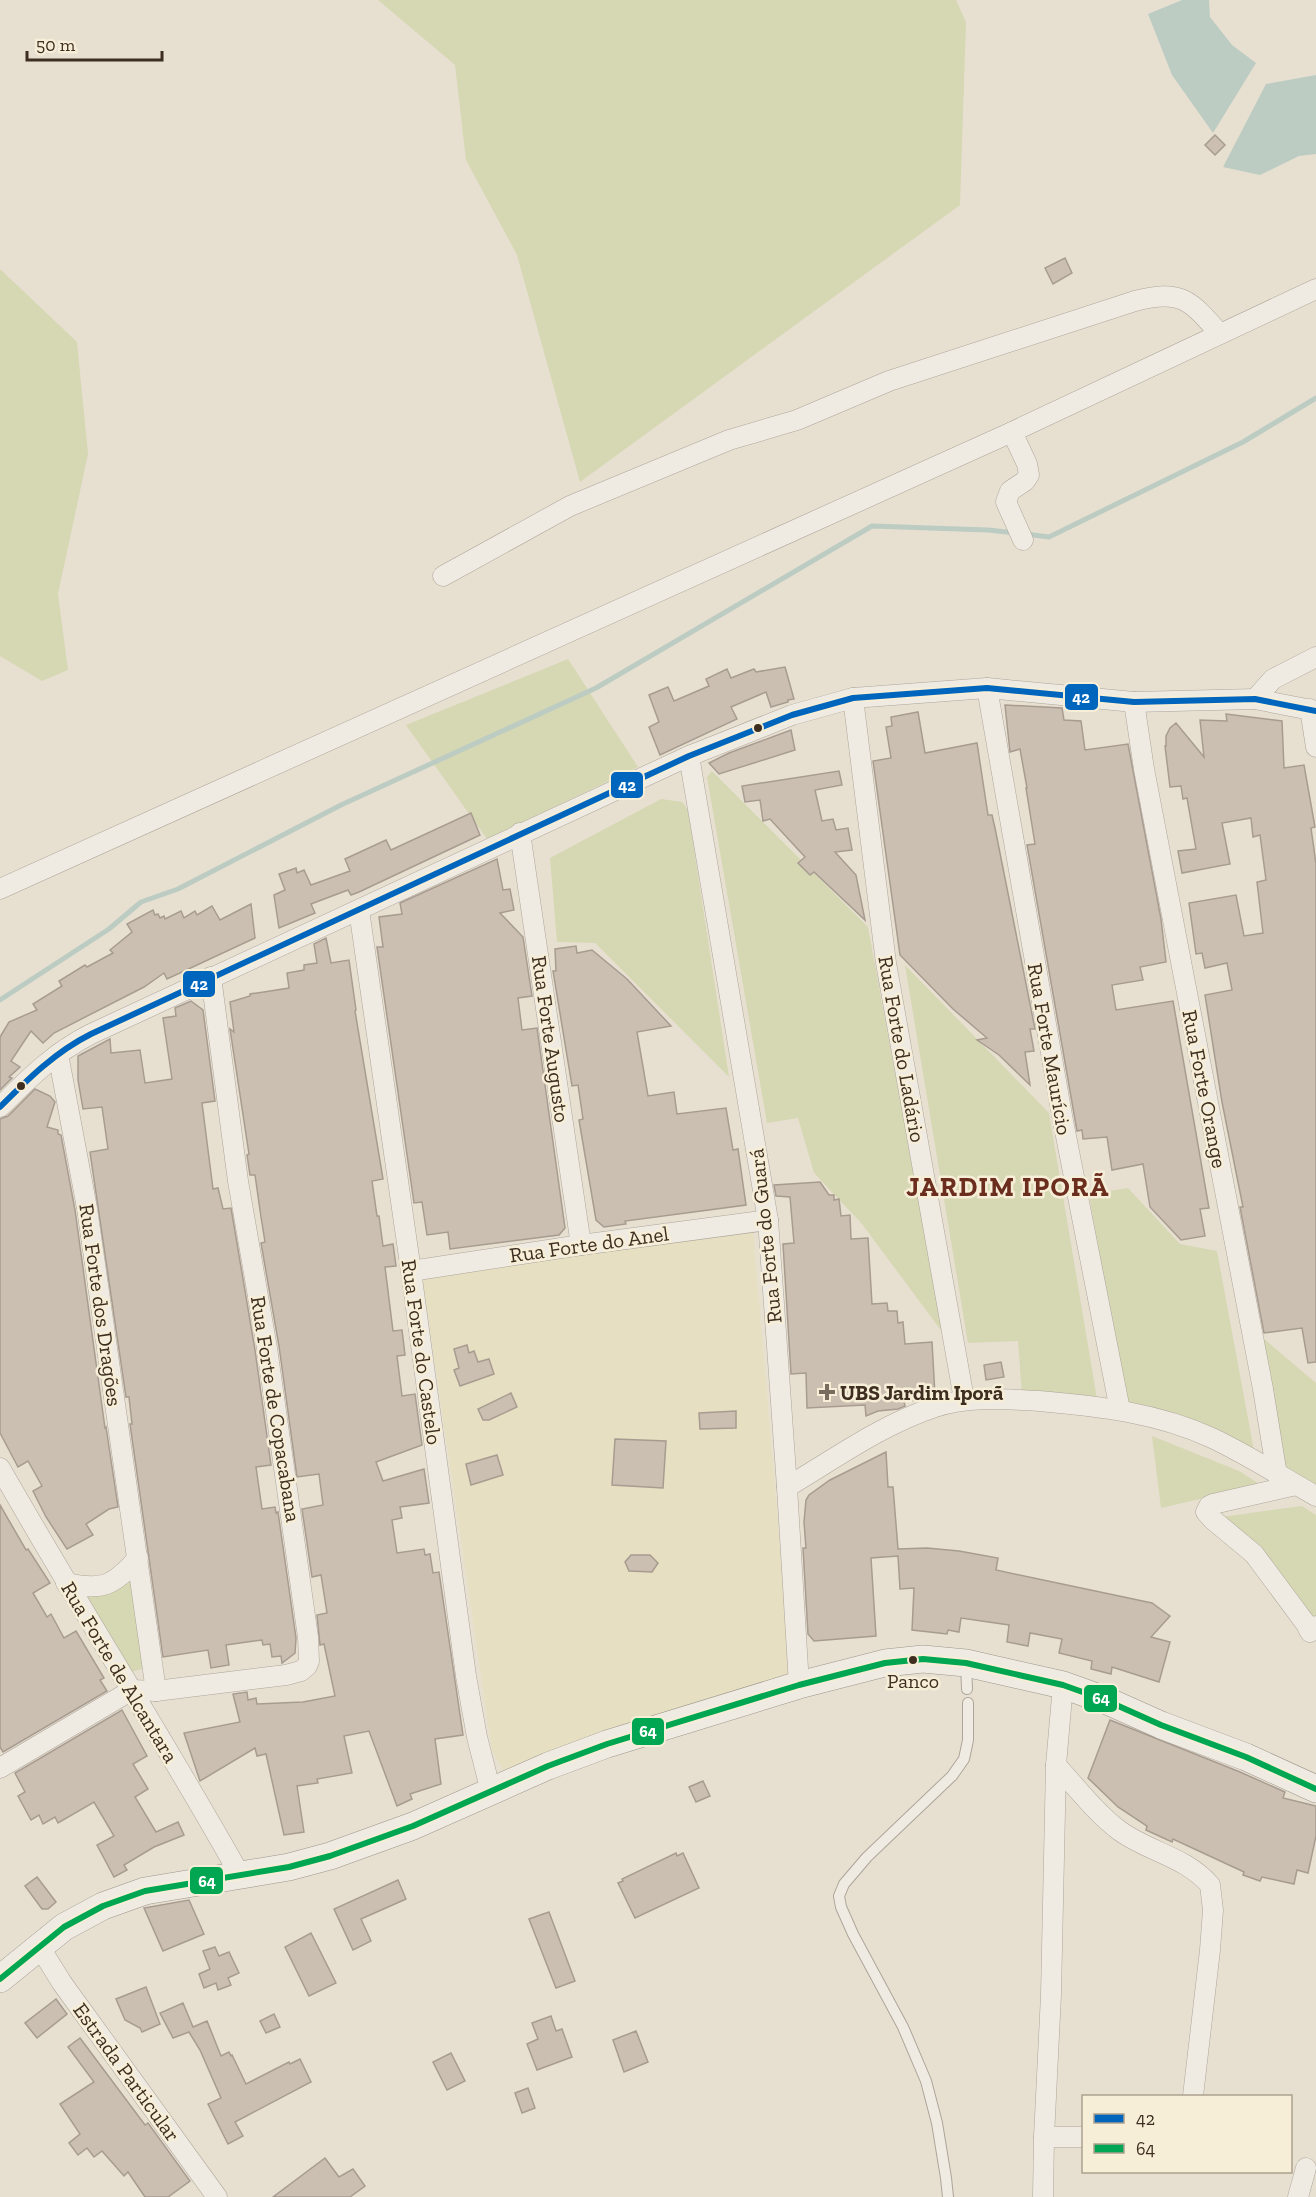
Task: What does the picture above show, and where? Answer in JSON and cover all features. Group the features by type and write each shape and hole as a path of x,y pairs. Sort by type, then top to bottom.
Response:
{"main road":[{"path":"0,1979 64,1927 103,1906 145,1891 290,1867 330,1856 423,1822 548,1766 607,1744 799,1685 885,1663 923,1659 967,1676 1063,1685 1246,1757 1316,1789"}],"street":[{"path":"0,889 1012,432 1316,289"},
{"path":"443,576 570,506 729,440 797,420 889,381 1136,301 1170,296 1184,300 1194,306 1219,333"},
{"path":"1012,432 1027,464 1029,476 1025,482 1010,490 1006,502 1023,540"},
{"path":"1255,699 1273,679 1316,657"},
{"path":"0,1107 70,1044 689,756 792,715 853,698 987,688 1134,702 1255,699 1313,710 1316,747"},
{"name":"Rua Forte Maurício","path":"987,688 1063,1121 1120,1410"},
{"name":"Rua Forte do Ladário","path":"853,698 886,963 964,1399"},
{"name":"Rua Forte Orange","path":"1134,702 1146,780 1263,1389 1277,1475"},
{"name":"Rua Forte do Guará","path":"689,756 768,1220 799,1685"},
{"name":"Rua Forte Augusto","path":"520,833 581,1245"},
{"name":"Rua Forte do Castelo","path":"359,910 466,1676 490,1792"},
{"name":"Rua Forte de Copacabana","path":"132,1690 156,1691 286,1675 301,1671 309,1661 308,1637 294,1533 267,1348 238,1181 211,977"},
{"name":"Rua Forte dos Dragões","path":"58,1054 87,1208 156,1691"},
{"name":"Rua Forte do Anel","path":"411,1271 768,1220"},
{"path":"787,1487 865,1438 898,1421 964,1399 1022,1400 1120,1410 1171,1423 1213,1438 1316,1496"},
{"name":"Rua Forte de Alcantara","path":"0,1468 240,1875"},
{"path":"1296,1485 1213,1504 1206,1512 1254,1554 1314,1632"},
{"path":"66,1583 85,1587 101,1586 121,1577 138,1558"},
{"path":"1043,2197 1051,1995 1056,1765 1063,1685"},
{"path":"0,1768 132,1690"},
{"path":"1056,1765 1120,1831 1141,1844 1194,1869 1210,1885 1213,1910 1210,1950 1193,2095"},
{"name":"Estrada Particular","path":"39,1946 62,1983 217,2197"},
{"path":"1044,2137 1082,2137"},
{"path":"1298,2197 1304,2168"}],"lane":[{"path":"948,2197 937,2123 926,2081 903,2027 853,1934 841,1907 839,1896 844,1884 867,1857 952,1776 964,1759 968,1740 968,1703"}],"shaded area":[{"path":"1182,0 1209,0 1210,17 1232,45 1256,63 1213,133 1172,75 1148,14"},
{"path":"1316,75 1316,154 1299,156 1260,175 1223,167 1266,84"},
{"path":"753,1231 791,1675 504,1771 492,1751 422,1276"}],"green space":[{"path":"378,0 956,0 966,22 960,205 580,482 517,255 466,160 455,65"},
{"path":"0,269 77,342 88,454 58,594 68,670 42,681 0,656"},
{"path":"568,659 638,767 487,839 406,725"},
{"path":"712,771 868,927 943,1333 862,1224 814,1173 798,1118 767,1123 707,777"},
{"path":"661,799 682,802 688,810 729,1077 595,943 557,942 550,858"},
{"path":"905,965 1049,1113 1098,1405 1022,1395 1018,1341 968,1343"},
{"path":"1128,1188 1180,1244 1217,1251 1255,1456 1125,1407 1089,1194"},
{"path":"1263,1338 1316,1383 1316,1489 1282,1469"},
{"path":"1152,1436 1239,1471 1261,1485 1161,1508"},
{"path":"1302,1506 1316,1515 1316,1627 1221,1517"},
{"path":"135,1576 145,1668 131,1672 85,1593 112,1591 123,1586"}],"building":[{"path":"1215,135 1225,145 1215,155 1205,145"},
{"path":"1065,258 1072,273 1053,284 1045,268"},
{"path":"785,667 794,699 771,707 766,692 731,707 737,719 660,755 649,727 659,722 649,695 668,687 674,701 709,686 706,679 727,669 731,678 754,669 756,672"},
{"path":"1005,705 1062,708 1064,720 1081,721 1085,750 1128,744 1161,919 1166,962 1140,967 1143,980 1112,985 1116,1010 1173,1001 1209,1208 1200,1209 1205,1236 1181,1240 1150,1207 1143,1164 1112,1170 1107,1137 1083,1139 1082,1130 1077,1131 1027,845 1035,844 1027,788 1020,749 1010,752"},
{"path":"918,712 925,753 977,743 988,815 992,815 995,828 1035,1029 1030,1029 1034,1051 1025,1052 1030,1085 999,1055 977,1040 987,1038 953,1009 900,955 873,761 891,758 886,727 892,726 891,717"},
{"path":"1226,714 1282,721 1284,768 1304,765 1315,827 1311,828 1316,864 1316,1362 1308,1363 1302,1328 1264,1333 1240,1207 1243,1207 1222,1102 1205,995 1232,990 1227,963 1205,968 1202,953 1196,954 1189,903 1236,895 1244,936 1263,933 1257,882 1266,880 1260,835 1253,837 1251,818 1222,823 1230,864 1182,873 1178,851 1196,849 1187,798 1183,799 1181,786 1170,787 1166,736 1176,723 1204,757 1200,720 1227,721"},
{"path":"791,730 795,750 719,774 709,763 729,753"},
{"path":"839,771 842,785 815,790 822,821 833,819 836,830 848,828 852,850 835,852 856,875 865,920 814,872 810,875 798,863 805,857 770,819 763,821 760,800 745,802 742,786"},
{"path":"471,813 480,835 359,892 351,895 348,890 311,904 315,913 279,928 274,895 285,890 279,874 296,868 297,873 304,870 311,885 350,871 345,859 386,840 391,850"},
{"path":"497,859 503,890 510,889 514,910 500,913 523,937 532,996 518,998 522,1030 537,1028 565,1228 559,1235 450,1249 448,1232 427,1235 422,1202 414,1203 377,947 383,947 379,917 402,914 400,903"},
{"path":"251,904 255,938 167,979 164,973 144,987 54,1033 43,1043 31,1031 11,1061 20,1067 0,1090 0,1037 9,1022 37,1010 33,1004 62,986 59,981 85,965 87,967 113,953 110,950 132,932 127,924 153,910 155,915 158,914 160,918 164,916 165,919 181,911 184,918 195,911 197,915 212,906 220,920"},
{"path":"326,938 331,963 349,960 355,1011 383,1179 372,1181 377,1216 379,1216 383,1246 393,1244 396,1266 385,1267 393,1331 402,1330 405,1355 397,1356 402,1396 415,1394 422,1445 376,1462 383,1481 424,1469 429,1503 400,1507 402,1518 392,1520 397,1553 424,1549 425,1555 430,1554 433,1573 439,1572 463,1735 435,1739 441,1784 410,1794 412,1799 397,1806 369,1731 344,1736 352,1773 317,1779 318,1783 297,1786 304,1832 284,1835 266,1754 257,1756 255,1748 200,1781 184,1733 240,1722 233,1694 247,1692 248,1700 256,1698 257,1704 303,1702 335,1696 324,1644 320,1645 317,1615 327,1613 321,1575 312,1577 302,1509 323,1505 319,1474 297,1477 279,1346 261,1243 265,1242 255,1175 250,1175 247,1155 249,1154 230,1029 234,1032 230,1002 250,996 250,994 289,988 287,973 304,970 304,965 317,963 314,944"},
{"path":"576,946 577,953 592,950 627,979 671,1026 637,1032 648,1096 674,1092 677,1114 726,1108 733,1150 738,1149 746,1205 625,1221 626,1224 604,1227 596,1220 579,1120 583,1119 578,1085 572,1086 553,971 556,971 555,949"},
{"path":"191,1001 203,1010 215,1101 202,1103 213,1189 218,1188 223,1209 231,1208 255,1350 271,1465 256,1467 262,1509 275,1507 276,1513 278,1512 296,1638 295,1653 282,1663 281,1656 272,1657 270,1644 263,1645 262,1640 226,1645 229,1665 211,1668 208,1650 163,1657 130,1424 132,1424 129,1397 126,1397 90,1152 108,1149 102,1107 83,1109 78,1080 78,1056 110,1039 111,1053 140,1050 145,1083 172,1079 163,1018 176,1016 175,1008"},
{"path":"35,1089 50,1096 55,1102 47,1127 58,1130 58,1134 61,1135 75,1210 118,1507 109,1509 86,1524 93,1535 67,1549 46,1517 33,1491 42,1486 28,1461 18,1467 0,1433 0,1119 8,1116"},
{"path":"820,1182 829,1195 834,1195 834,1200 839,1199 841,1216 850,1215 851,1239 868,1238 872,1304 887,1303 888,1311 897,1311 898,1323 903,1322 905,1344 932,1342 935,1395 924,1396 920,1400 904,1401 905,1406 898,1409 878,1411 866,1416 865,1405 807,1408 806,1373 791,1374 783,1244 794,1243 790,1197 776,1196 774,1185"},
{"path":"467,1345 469,1353 474,1351 478,1362 489,1359 494,1374 460,1386 454,1370 459,1368 454,1349"},
{"path":"1001,1362 1004,1377 986,1380 984,1365"},
{"path":"511,1393 517,1407 489,1420 483,1420 478,1409"},
{"path":"736,1411 736,1428 700,1429 699,1413"},
{"path":"615,1439 666,1441 663,1488 612,1485"},
{"path":"886,1452 888,1487 893,1487 898,1549 927,1548 998,1558 996,1570 1152,1603 1170,1616 1151,1637 1170,1642 1159,1682 1112,1667 1111,1674 1091,1669 1092,1661 1059,1653 1062,1639 1030,1633 1028,1646 1007,1642 1009,1625 961,1618 959,1632 948,1630 947,1634 912,1630 914,1588 900,1589 898,1556 871,1558 876,1636 814,1641 808,1634 803,1548 806,1548 804,1522 806,1500 809,1495 830,1480"},
{"path":"497,1455 503,1475 471,1485 466,1464"},
{"path":"0,1505 26,1550 28,1549 50,1583 33,1593 47,1617 51,1614 64,1638 76,1631 104,1678 100,1680 107,1691 3,1752 0,1747"},
{"path":"631,1555 650,1555 658,1563 652,1572 629,1571 625,1562"},
{"path":"122,1710 147,1756 133,1764 148,1789 135,1797 156,1832 178,1822 184,1835 154,1847 124,1865 127,1870 114,1877 97,1845 114,1836 94,1802 58,1823 55,1817 43,1824 39,1815 31,1820 18,1796 25,1792 15,1773"},
{"path":"1110,1720 1285,1792 1283,1798 1316,1806 1316,1836 1308,1873 1297,1870 1294,1884 1262,1877 1260,1881 1243,1875 1244,1872 1173,1839 1172,1842 1146,1830 1147,1826 1118,1807 1088,1778"},
{"path":"703,1781 710,1796 696,1802 689,1787"},
{"path":"676,1853 677,1856 683,1853 699,1888 635,1918 618,1883"},
{"path":"37,1877 56,1902 48,1909 42,1909 25,1886"},
{"path":"398,1880 406,1899 361,1919 371,1941 353,1950 334,1909"},
{"path":"189,1900 204,1934 163,1951 144,1908"},
{"path":"549,1912 575,1981 556,1988 529,1919"},
{"path":"311,1933 336,1983 309,1996 285,1947"},
{"path":"215,1947 219,1956 229,1952 239,1973 228,1978 231,1985 218,1990 216,1983 204,1988 199,1974 210,1969 203,1951"},
{"path":"146,1987 160,2024 142,2032 140,2028 125,2020 116,1999"},
{"path":"56,1999 67,2014 37,2038 25,2023"},
{"path":"183,2003 193,2027 207,2021 221,2056 229,2052 232,2055 246,2084 289,2062 290,2064 300,2059 311,2082 235,2122 243,2136 228,2144 208,2104 221,2098 200,2050 189,2032 173,2038 160,2013"},
{"path":"274,2014 280,2027 266,2033 260,2021"},
{"path":"551,2016 556,2031 562,2029 572,2057 537,2070 527,2044 538,2039 532,2023"},
{"path":"636,2031 648,2062 624,2072 613,2040"},
{"path":"80,2038 145,2125 148,2123 190,2181 168,2197 145,2197 128,2172 124,2176 102,2151 94,2157 87,2148 78,2155 69,2143 80,2134 60,2104 94,2082 68,2047"},
{"path":"451,2053 465,2081 447,2090 433,2062"},
{"path":"528,2088 535,2108 522,2113 515,2093"},
{"path":"325,2158 339,2177 353,2169 365,2186 350,2197 273,2197"}],"waterway":[{"path":"1025,534 1049,537 1243,442 1316,398"},
{"path":"0,1000 109,929 141,902 178,889 341,805 596,688 872,526 1016,533"}],"transit line":[{"name":"42","path":"0,1107 54,1058 91,1034 689,756 792,715 853,698 987,688 1134,702 1255,699 1316,711"},
{"name":"64","path":"0,1979 64,1927 103,1906 145,1891 289,1867 330,1856 413,1826 548,1766 607,1744 799,1685 885,1663 923,1659 966,1663 1063,1685 1246,1757 1316,1789"}],"place":[{"name":"UBS Jardim Iporã","path":"827,1392"},
{"name":"Panco","path":"913,1660"}],"district":[{"name":"JARDIM IPORÃ","path":"1008,1187"}]}
